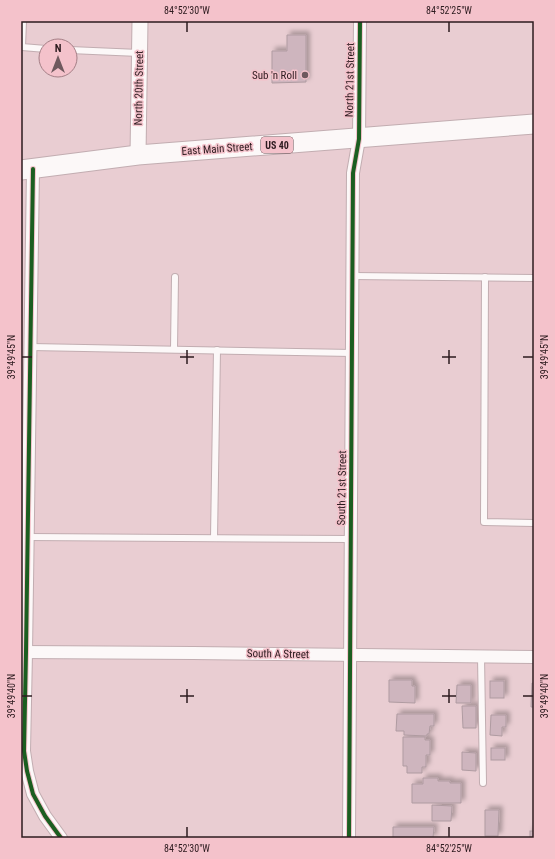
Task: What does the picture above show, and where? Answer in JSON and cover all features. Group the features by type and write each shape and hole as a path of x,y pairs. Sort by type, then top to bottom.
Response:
{"main road":[{"name":"East Main Street","path":"27,170 138,155 358,139 534,124"}],"street":[{"name":"North 20th Street","path":"138,155 140,21"},
{"name":"North 21st Street","path":"358,139 360,21"},
{"name":"South 21st Street","path":"348,838 353,173 358,139"},
{"path":"27,170 31,347 28,387 28,537 24,652 24,751 33,794 45,816 61,838"},
{"name":"South A Street","path":"24,652 534,657"}],"lane":[{"path":"23,21 22,48 38,48"},
{"path":"78,50 139,53"},
{"path":"353,276 534,278"},
{"path":"174,349 175,277"},
{"path":"485,277 484,522 534,523"},
{"path":"31,347 352,353"},
{"path":"214,538 216,350"},
{"path":"28,537 350,539"},
{"path":"482,656 483,783"}],"building":[{"path":"287,35 306,35 306,82 272,83 272,51 287,51"},
{"path":"389,680 412,680 412,686 415,686 415,703 389,702"},
{"path":"490,681 504,681 504,698 490,698"},
{"path":"532,683 534,683 534,707 531,707"},
{"path":"457,685 471,685 471,703 456,703"},
{"path":"462,706 476,706 476,728 463,728"},
{"path":"397,714 434,714 434,726 430,726 429,734 427,734 427,736 404,735 404,731 396,731"},
{"path":"491,715 506,715 506,727 502,727 502,736 490,735"},
{"path":"403,737 425,737 425,740 430,740 430,755 426,755 426,767 422,767 422,773 407,773 407,766 403,766"},
{"path":"491,748 505,748 505,760 491,760"},
{"path":"462,752 476,753 476,771 462,770"},
{"path":"423,778 438,778 438,781 461,783 461,803 412,803 412,784 423,784"},
{"path":"432,805 452,806 451,821 432,821"},
{"path":"485,810 499,810 498,836 485,836"},
{"path":"393,827 434,827 433,838 393,838"},
{"path":"530,831 534,831 534,838 530,838"}],"cycle path":[{"path":"349,838 353,173 359,139 360,21"},
{"path":"33,169 24,751 33,794 45,816 61,838"}],"place":[{"name":"Sub 'n Roll","path":"305,75"}]}
